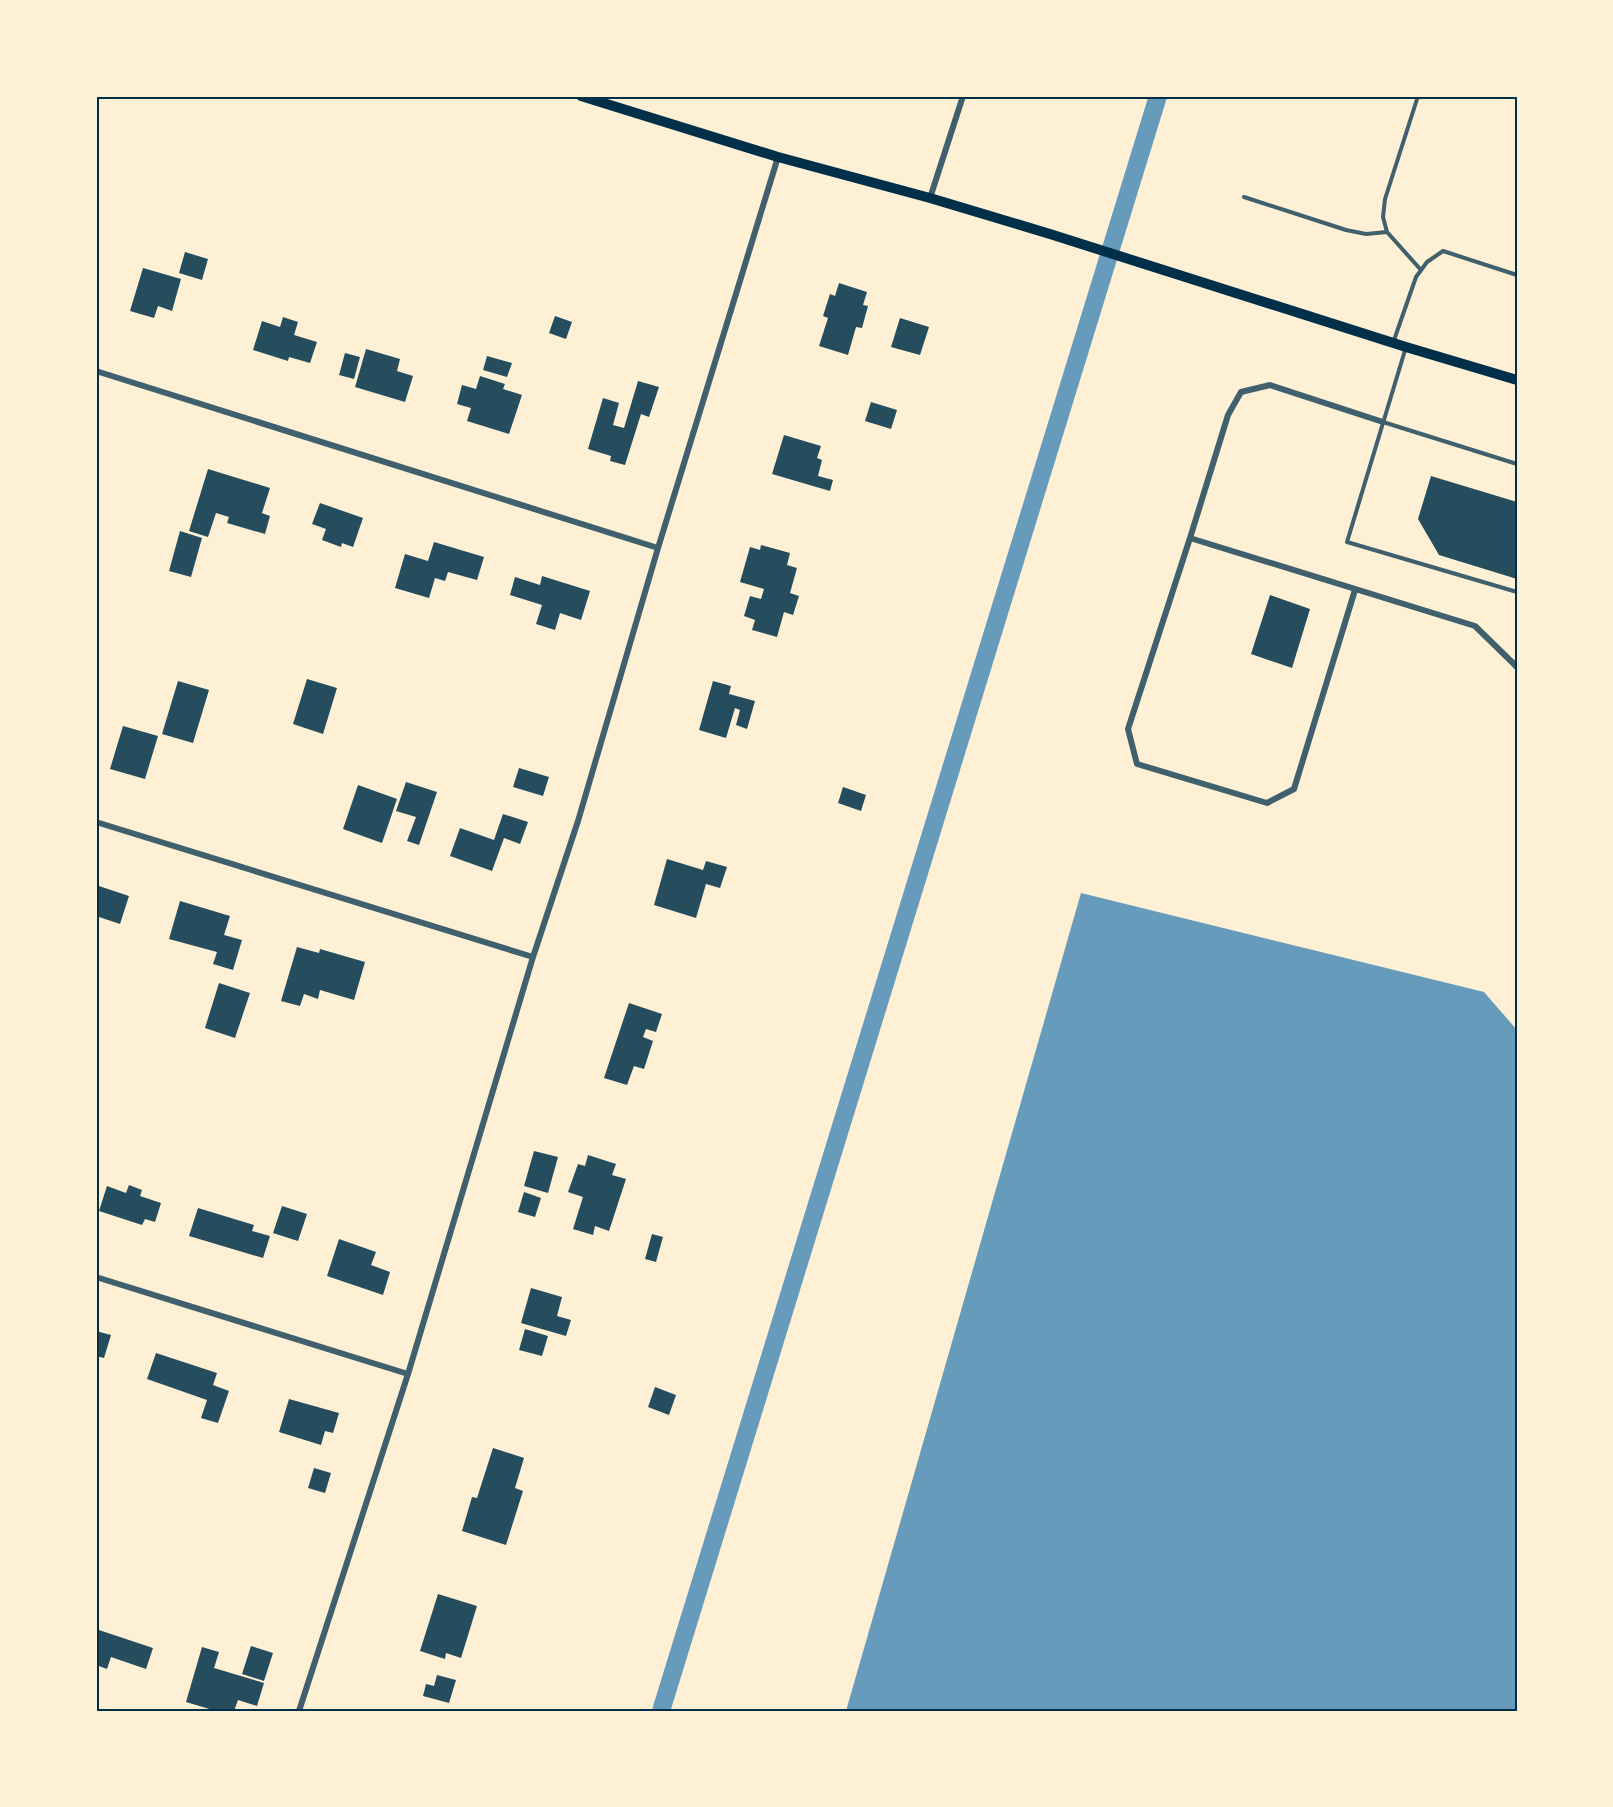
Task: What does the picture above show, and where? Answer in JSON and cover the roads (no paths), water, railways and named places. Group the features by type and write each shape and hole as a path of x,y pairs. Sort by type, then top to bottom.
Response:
{"main road":[{"path":"581,96 778,157 930,198 1050,234 1517,380"}],"street":[{"path":"930,198 963,96"},
{"path":"299,1711 408,1374 778,157"},
{"path":"96,371 658,549"},
{"path":"1355,590 1294,789 1267,803 1137,764 1128,729 1191,538 1228,415 1240,392 1270,385 1383,422"},
{"path":"1191,538 1474,626 1517,667"},
{"path":"96,822 533,957"},
{"path":"96,1277 408,1374"}],"lane":[{"path":"1418,96 1385,199 1383,217 1387,232 1421,270"},
{"path":"1244,197 1346,230 1366,234 1387,232"},
{"path":"1393,343 1416,277 1427,262 1443,251 1517,275"},
{"path":"1406,347 1347,542 1517,592"},
{"path":"1383,422 1517,464"}],"water":[{"path":"1081,893 1484,992 1517,1030 1517,1711 846,1711"}],"waterway":[{"path":"661,1711 1158,96"}]}
